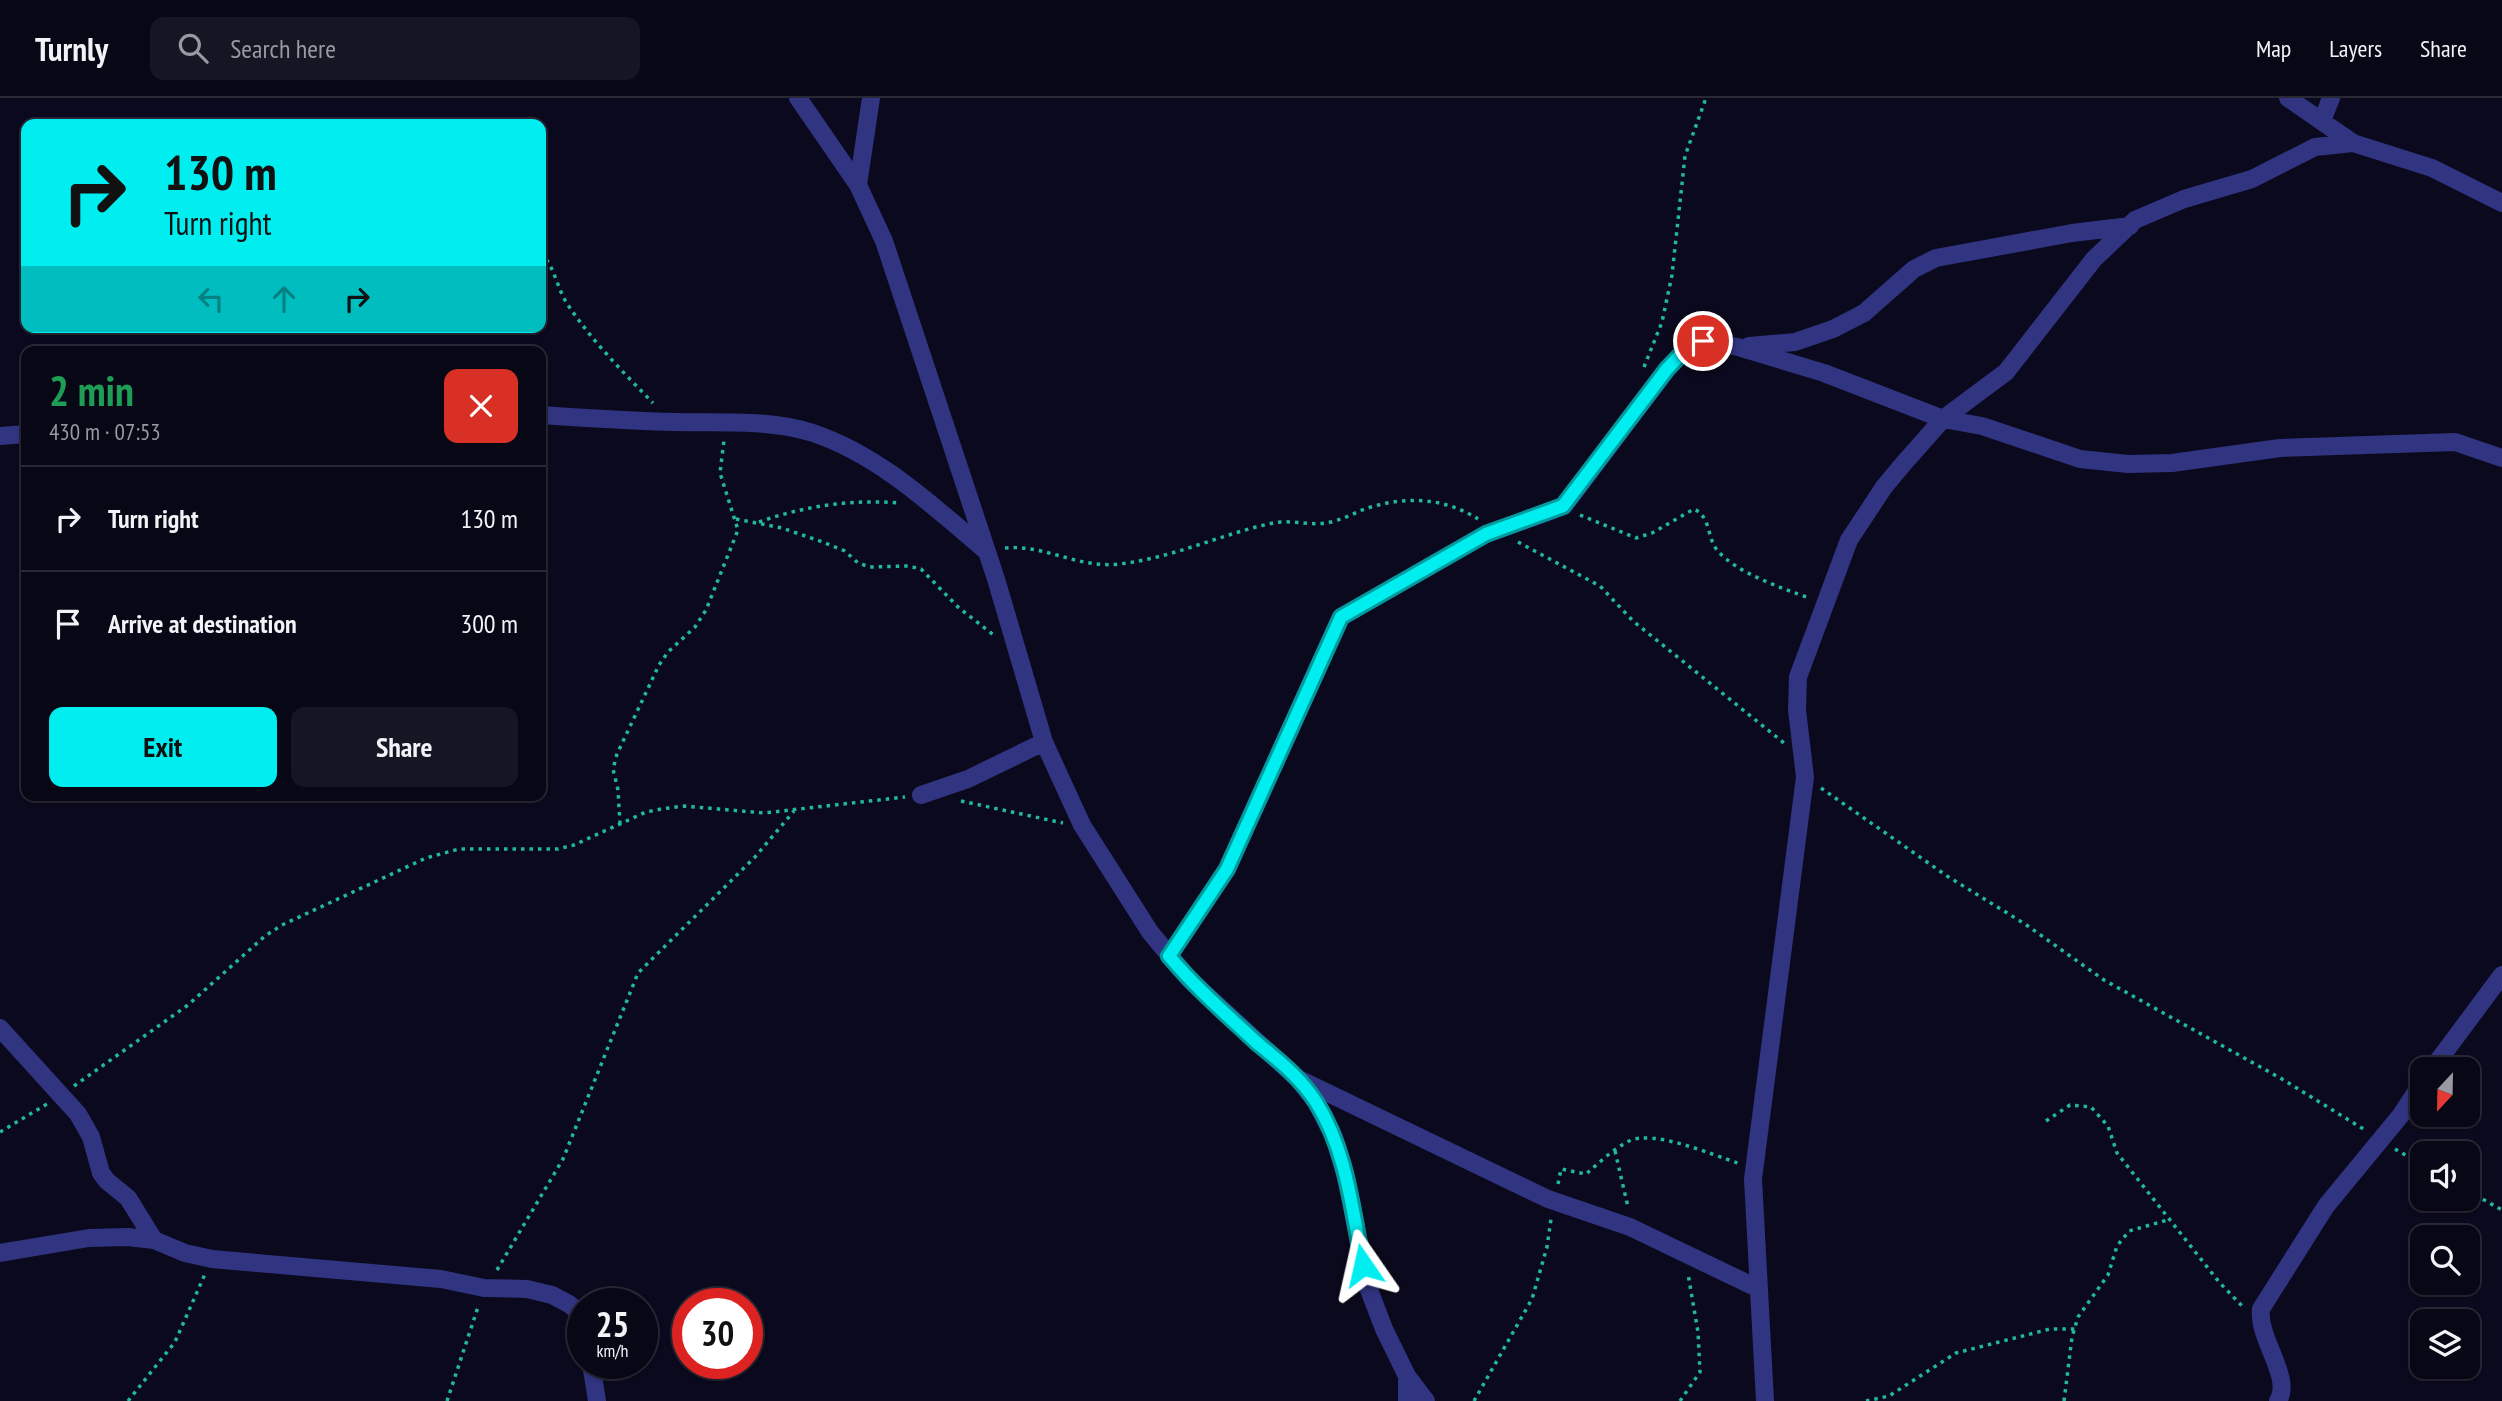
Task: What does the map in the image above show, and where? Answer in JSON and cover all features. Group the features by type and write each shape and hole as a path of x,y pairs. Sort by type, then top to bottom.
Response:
{"street":[{"path":"798,98 858,185 884,241 985,550 1044,742 1082,825 1150,932 1169,956 1218,1007 1298,1079 1316,1102 1334,1137 1346,1177 1368,1287 1384,1329 1408,1376 1426,1401"},
{"path":"858,185 871,98"},
{"path":"2288,98 2353,143 2432,168 2502,203"},
{"path":"2322,121 2331,98"},
{"path":"1765,1401 1754,1230 1754,1168 1805,777 1797,710 1797,677 1849,540 1884,486 1943,419 2006,372 2094,259 2134,220 2184,199 2252,179 2315,148 2353,143"},
{"path":"1738,346 1795,342 1833,328 1864,313 1914,269 1936,258 2072,233 2130,226"},
{"path":"1169,956 1227,869 1341,617 1495,530 1563,506 1667,369 1690,345 1703,341 1738,346 1824,373 1943,419 1982,426 2080,459 2117,463 2172,463 2280,448 2455,442 2502,458"},
{"path":"546,415 776,424 815,434 840,444 893,476 933,505 985,550"},
{"path":"0,436 21,434"},
{"path":"921,795 968,779 1044,742"},
{"path":"2441,1057 2502,975"},
{"path":"0,1028 62,1095 85,1125 101,1172 107,1181 128,1198 155,1240"},
{"path":"1298,1079 1554,1201 1630,1227 1759,1289"},
{"path":"2278,1401 2283,1383 2261,1327 2261,1309 2326,1206 2381,1140 2410,1100"},
{"path":"0,1253 89,1238 128,1237 155,1240 185,1253 212,1259 441,1279 484,1288 527,1289 552,1295 567,1303"},
{"path":"1407,1401 1408,1376"},
{"path":"594,1379 597,1401"}],"path":[{"path":"1642,372 1662,322 1672,275 1685,156 1706,98"},
{"path":"546,259 566,303 600,347 671,422"},
{"path":"620,824 618,790 613,769 617,754 659,665 668,652 695,627 706,610 738,530 720,473 727,423"},
{"path":"758,523 812,507 865,500 933,505"},
{"path":"985,550 1015,547 1077,562 1119,564 1169,555 1247,529 1278,522 1329,523 1372,506 1427,500 1465,510 1495,530 1600,586 1665,648 1804,758"},
{"path":"1563,506 1595,523 1636,538 1652,533 1694,509 1704,517 1716,549 1730,561 1768,583 1824,604"},
{"path":"736,519 782,528 820,541 845,551 858,563 870,567 908,565 921,569 959,608 1018,655"},
{"path":"1805,777 1947,876 2025,924 2104,980 2283,1079 2410,1158"},
{"path":"0,1132 62,1095 188,1005 265,936 282,925 426,858 469,848 558,849 574,845 646,812 684,806 764,813 921,795"},
{"path":"958,800 1051,822 1082,825"},
{"path":"447,1401 484,1288 510,1251 563,1159 638,973 755,857 794,811"},
{"path":"2046,1121 2070,1105 2091,1107 2108,1126 2117,1153 2219,1282 2261,1327"},
{"path":"1474,1401 1532,1299 1547,1247 1561,1170 1586,1174 1628,1142 1642,1136 1754,1168"},
{"path":"1615,1151 1623,1179 1630,1227"},
{"path":"2480,1198 2502,1210"},
{"path":"2064,1401 2078,1317 2108,1275 2117,1246 2125,1234 2144,1225 2171,1219"},
{"path":"1680,1401 1700,1372 1698,1332 1687,1254"},
{"path":"128,1401 175,1342 212,1259"},
{"path":"1866,1401 1889,1395 1956,1353 2050,1329 2075,1329"}],"route":[{"path":"1363,1265 1346,1177 1334,1137 1316,1102 1298,1079 1218,1007 1169,956 1227,869 1334,627 1341,617 1486,534 1563,506 1667,369 1690,345 1703,341"}]}
